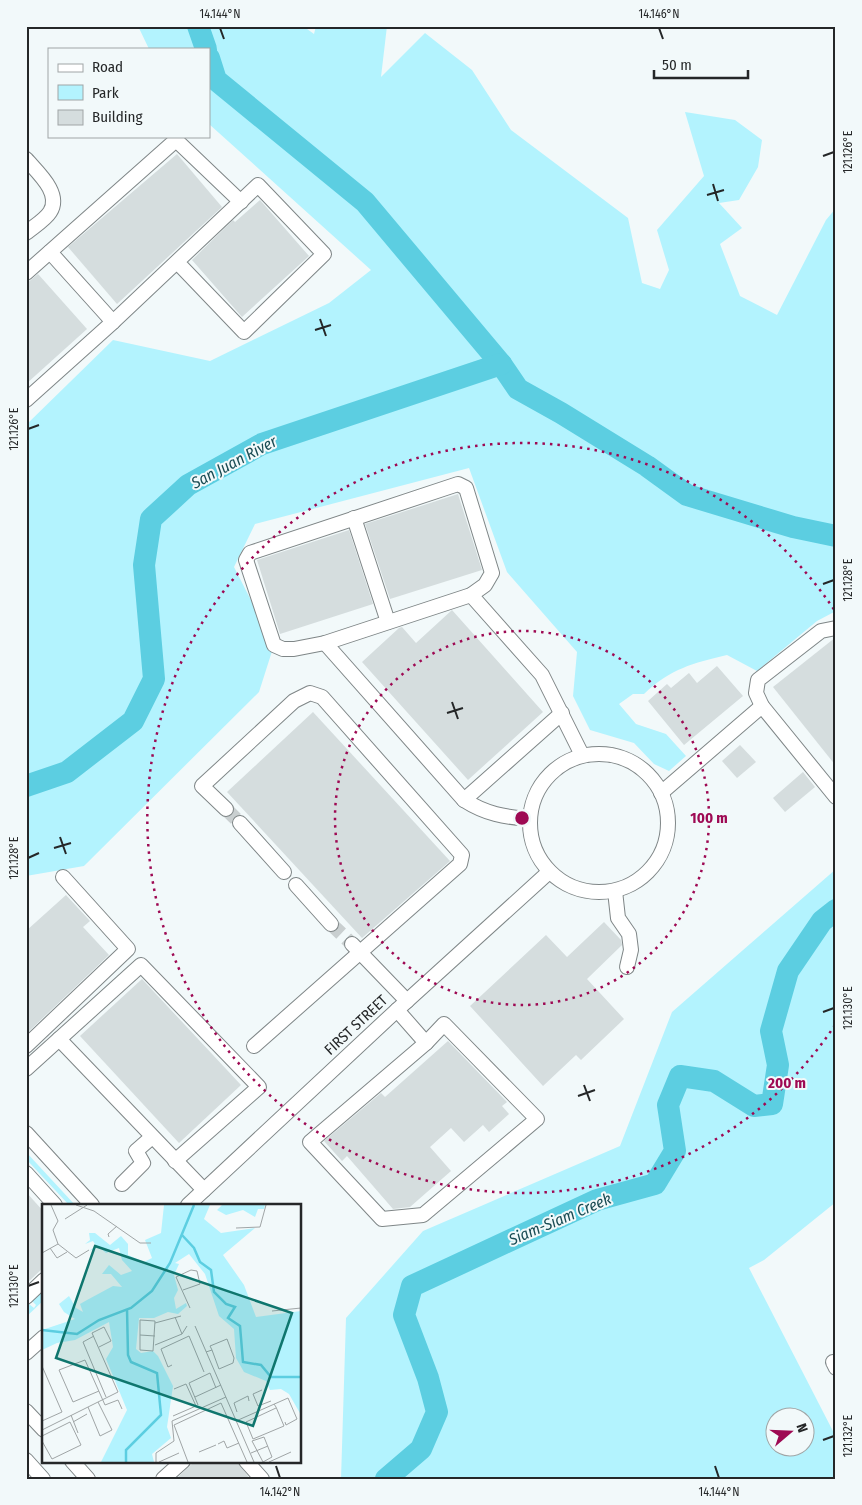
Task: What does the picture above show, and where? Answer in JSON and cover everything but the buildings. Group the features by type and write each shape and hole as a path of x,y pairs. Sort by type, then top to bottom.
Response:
{"street":[{"path":"26,273 176,140 241,202"},
{"path":"26,159 50,188 53,200 50,212 26,233"},
{"path":"26,400 113,322 258,185 324,254 244,332 177,262"},
{"path":"50,252 113,322"},
{"path":"458,484 466,488 492,573 485,585 472,595 325,644 283,650 274,645 246,560 250,553 458,484"},
{"path":"354,518 388,622"},
{"path":"472,595 542,675 582,755"},
{"path":"836,628 821,631 758,680 756,693 762,706 836,797"},
{"path":"325,644 464,800 480,810 500,817 530,819"},
{"path":"226,809 202,786 294,701 310,693 322,698 462,855 460,864 356,949 254,1046"},
{"path":"661,792 762,706"},
{"path":"464,800 562,713"},
{"path":"582,755 613,755 642,768 661,792 668,816 667,833 666,841 656,864 638,881 615,891 580,890 549,872 534,847 530,819 537,790 556,768 582,755"},
{"path":"240,823 284,872"},
{"name":"FIRST STREET","path":"189,1204 402,1005 549,872"},
{"path":"26,1046 128,949 63,877"},
{"path":"296,885 331,924"},
{"path":"615,891 618,918 629,934 631,950 627,967"},
{"path":"356,949 402,1005 426,1042"},
{"path":"26,1069 141,964 259,1086 175,1161"},
{"path":"444,1024 536,1119 424,1215 382,1219 310,1142 426,1042 444,1024"},
{"path":"59,1039 204,1190"},
{"path":"26,1133 91,1204"},
{"path":"122,1184 144,1163 136,1152 152,1137"},
{"path":"26,1173 54,1204"},
{"path":"26,1297 42,1282"},
{"path":"26,1353 42,1339"},
{"path":"26,1411 42,1428"},
{"path":"26,1460 43,1479"},
{"path":"73,1462 88,1479"},
{"path":"163,1479 181,1462"},
{"path":"247,1462 262,1479"}],"green space":[{"path":"138,26 303,26 314,34 316,26 387,26 381,77 425,33 472,70 511,130 628,218 642,283 660,289 669,270 657,230 704,176 685,112 735,120 762,140 758,167 739,200 719,203 742,228 720,244 740,296 777,315 826,220 836,208 836,611 817,621 757,671 727,655 682,668 663,678 644,694 633,694 619,704 636,724 666,734 686,756 669,771 654,764 634,743 590,730 573,696 577,652 507,572 469,468 255,524 234,567 274,645 259,692 84,866 26,876 26,425 113,340 210,361 329,303 371,270 210,125 210,48 149,48"},
{"path":"836,869 836,1202 764,1260 749,1268 836,1437 836,1479 341,1479 346,1318 423,1231 620,1146 672,1012"},
{"path":"26,1152 74,1204 68,1204 26,1159"},
{"path":"42,1292 42,1302 26,1317 26,1307 29,1304 34,1308 36,1305 32,1301"}],"waterway":[{"path":"198,26 206,48"},
{"path":"210,61 216,80 365,202 501,364 518,389 647,466 687,495 793,527 836,536"},
{"name":"San Juan River","path":"26,786 67,772 133,721 154,679 144,565 151,519 188,485 262,444 501,364"},
{"name":"Siam-Siam Creek","path":"386,1479 421,1449 437,1412 428,1378 404,1315 412,1286 597,1200 655,1184 675,1151 668,1105 680,1076 714,1081 754,1106 772,1104 778,1065 771,1031 788,971 822,921 836,910"}],"tunnel":[{"path":"226,809 240,823"},
{"path":"331,924 352,944"}]}
